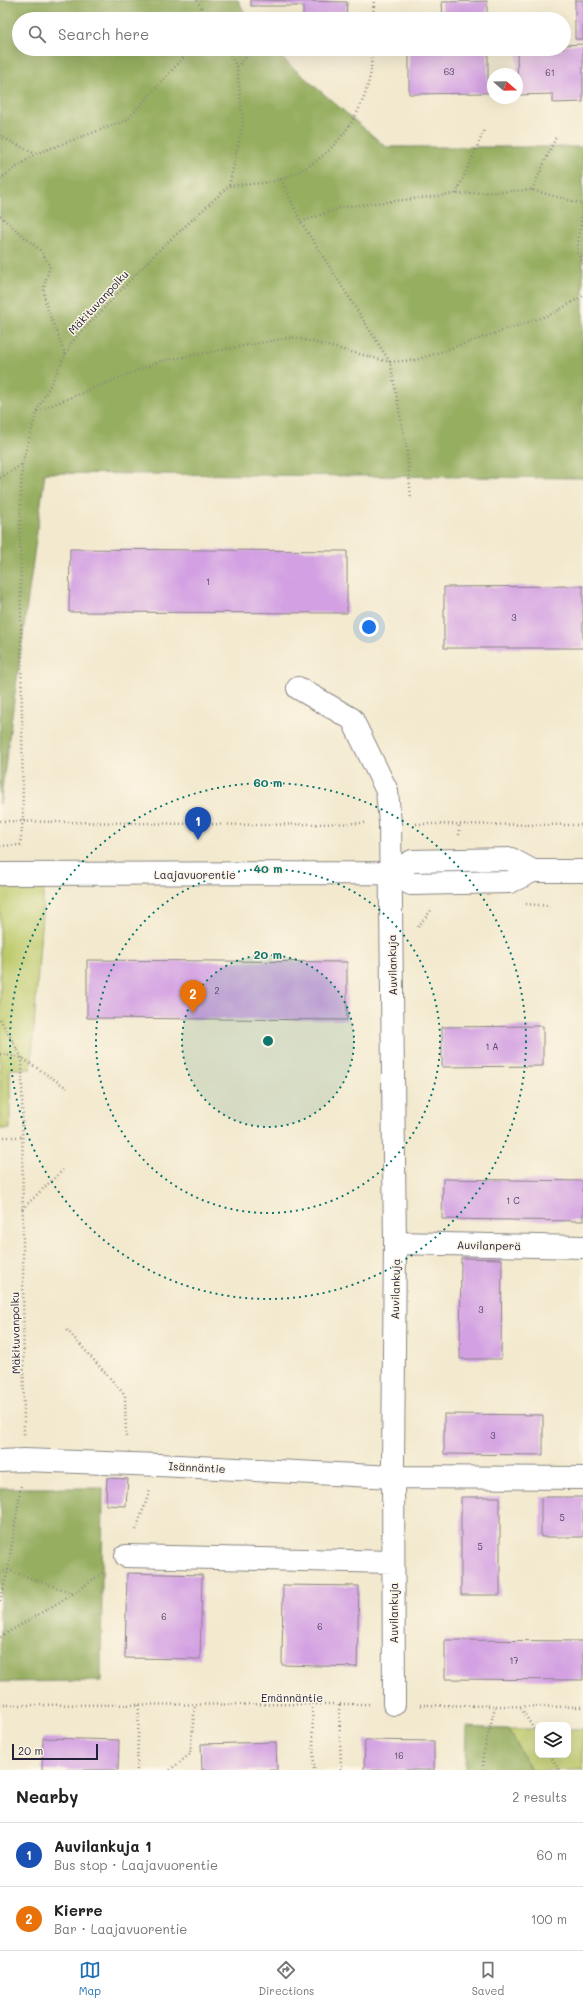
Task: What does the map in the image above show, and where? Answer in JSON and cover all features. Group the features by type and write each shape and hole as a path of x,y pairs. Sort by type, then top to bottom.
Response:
{"street":[{"name":"Auvilankuja","path":"298,688 352,719 387,791 390,823 391,873 396,1243 393,1477 394,1704"},
{"name":"Laajavuorentie","path":"0,874 391,873 411,884 510,882 534,871 583,871"},
{"name":"Auvilanperä","path":"396,1243 583,1247"},
{"name":"Isännäntie","path":"0,1461 24,1460 159,1465 393,1477 583,1478"},
{"path":"126,1556 393,1562"}],"path":[{"path":"197,0 203,12"},
{"path":"373,12 374,0"},
{"path":"0,179 35,154 127,120 185,56"},
{"path":"230,56 237,67 244,123 229,186 281,179 312,164 343,136 360,108 370,79 372,56"},
{"path":"237,67 247,56"},
{"path":"456,194 484,131"},
{"path":"0,136 35,154"},
{"path":"532,190 556,137"},
{"path":"281,179 301,222 390,362 407,451 411,498"},
{"name":"Mäkituvanpolku","path":"0,846 20,845 23,820 20,530 22,464 37,411 72,342 158,251 229,186"},
{"path":"301,222 342,207 456,194 532,190 583,204 577,252 583,264"},
{"path":"0,216 42,251 50,266 44,290 48,309 61,338 65,355"},
{"path":"37,411 161,361 293,337 390,362 416,360 544,317 583,296"},
{"path":"0,478 22,464"},
{"path":"0,821 23,820 259,825 390,823 583,825"},
{"name":"Mäkituvanpolku","path":"0,1019 22,1058 24,1460 8,1570 0,1601"},
{"path":"0,1054 22,1058 67,1088"},
{"path":"0,1137 22,1137"},
{"path":"22,1209 63,1170"},
{"path":"67,1330 125,1395 126,1464"},
{"path":"0,1637 73,1594 126,1556 159,1465"},
{"path":"0,1574 8,1570 73,1594"},
{"path":"312,1704 314,1770"},
{"path":"339,1704 341,1770"},
{"name":"Emännäntie","path":"0,1705 394,1704 520,1708 583,1707"},
{"path":"137,1770 139,1705"},
{"path":"170,1770 190,1754 195,1705"},
{"path":"483,1770 483,1755 495,1707"},
{"path":"520,1708 535,1731"},
{"path":"552,1758 559,1770"}],"green space":[{"path":"0,0 238,0 244,12 12,12 12,56 279,56 386,147 583,147 583,478 45,473 0,804"},
{"path":"44,886 31,1069 10,1069 10,1129 0,1129 0,888"},
{"path":"0,1488 103,1488 101,1681 0,1682"},
{"path":"466,1727 508,1729 531,1770 465,1770"},
{"path":"508,1729 535,1729 535,1758 571,1758 571,1729 583,1729 583,1770 531,1770"}],"building":[{"path":"251,0 347,2 346,12 303,12 303,6 251,6"},
{"path":"575,0 583,0 583,39 575,39"},
{"path":"487,1 487,12 443,12 442,2"},
{"path":"583,44 583,102 553,103 553,94 523,95 523,68 517,68 517,56 571,56 571,45"},
{"path":"409,56 488,56 487,93 409,94"},
{"path":"70,549 347,551 347,613 69,612"},
{"path":"583,586 583,648 444,648 444,587"},
{"path":"87,960 347,962 347,1020 87,1018"},
{"path":"543,1026 543,1066 442,1067 442,1027"},
{"path":"443,1179 583,1181 583,1221 442,1219"},
{"path":"461,1258 502,1259 501,1359 460,1359"},
{"path":"444,1414 543,1415 543,1455 444,1454"},
{"path":"107,1478 128,1479 126,1506 106,1505"},
{"path":"461,1497 500,1497 500,1595 461,1595"},
{"path":"541,1497 583,1497 583,1537 541,1537"},
{"path":"127,1573 202,1575 200,1659 125,1658"},
{"path":"283,1585 359,1586 357,1667 282,1665"},
{"path":"445,1640 583,1641 583,1680 445,1679"},
{"path":"43,1738 119,1740 118,1770 42,1770"},
{"path":"365,1740 434,1741 434,1770 364,1770"},
{"path":"276,1742 277,1770 202,1770 201,1744"}],"place":[{"name":"Auvilankuja 1","path":"198,840"},
{"name":"Kierre","path":"193,1013"}]}
